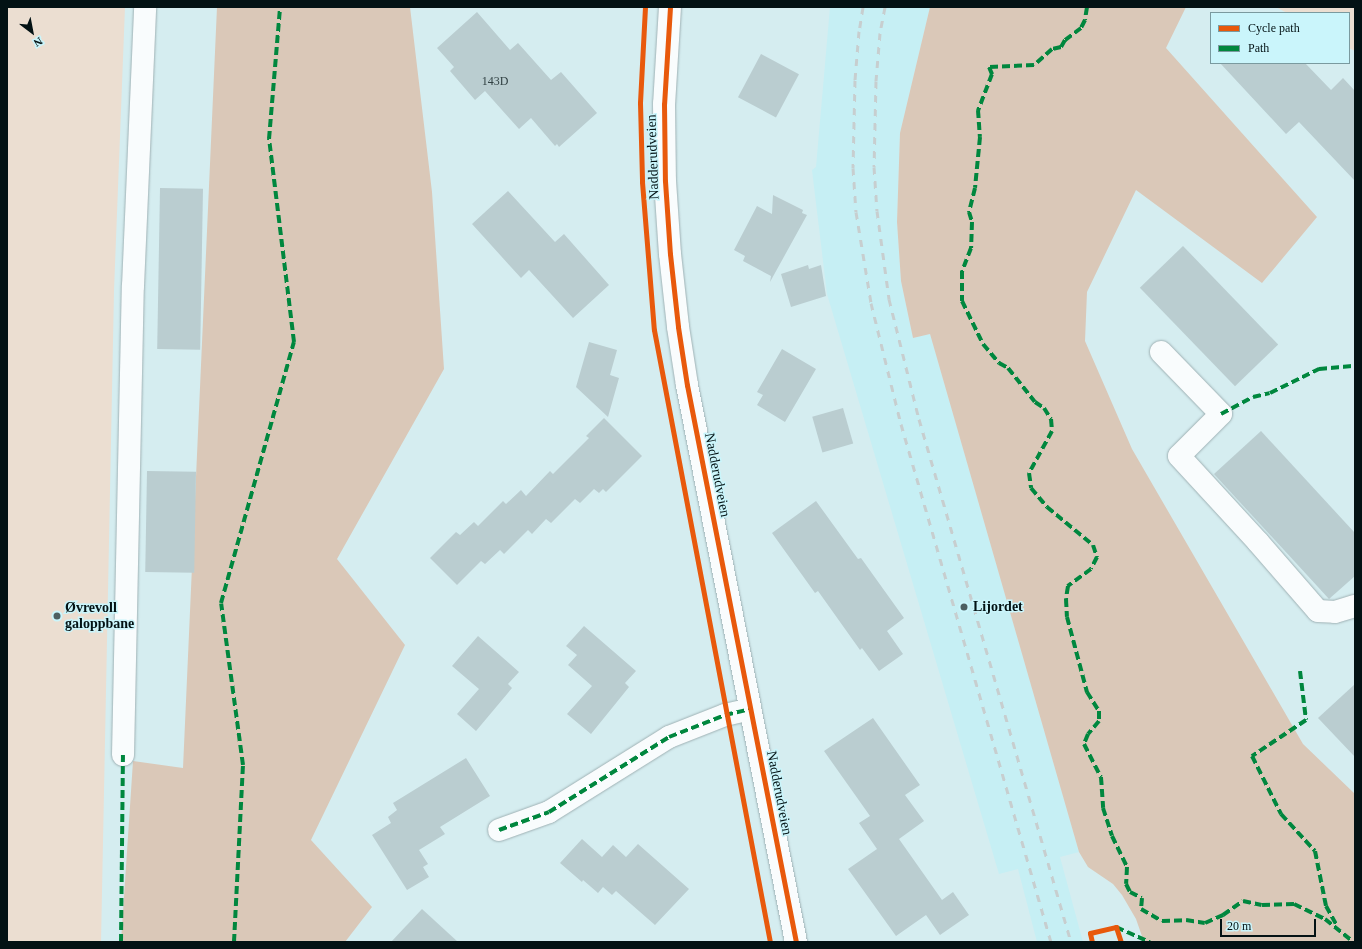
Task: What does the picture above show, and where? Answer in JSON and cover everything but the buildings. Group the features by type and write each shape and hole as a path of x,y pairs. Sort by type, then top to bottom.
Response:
{"main road":[{"path":"123,755 133,286 145,7"},
{"name":"Nadderudveien","path":"670,7 664,104 665,181 670,254 678,327 688,393 796,942"},
{"path":"1161,352 1221,414 1179,456 1258,542 1318,611 1335,612 1355,606"},
{"path":"499,830 549,812 669,737 726,715 750,709"}],"shaded area":[{"name":"Øvrevoll galoppbane","path":"7,7 125,7 114,291 101,942 7,942"},
{"path":"217,7 410,7 432,192 444,369 337,559 405,645 311,840 372,907 345,942 121,942 133,761 183,768"},
{"path":"830,7 930,7 900,133 897,222 901,281 913,338 930,334 1079,852 1060,857 1083,942 1037,942 1018,869 999,874 827,294 812,170 816,167"},
{"path":"930,7 1186,7 1166,48 1317,217 1262,283 1136,190 1087,292 1085,341 1132,449 1303,744 1355,794 1355,942 1144,942 1136,919 1122,895 1113,884 1088,867 1079,852 930,334 913,338 901,281 897,222 900,133"},
{"path":"1276,7 1355,7 1355,51 1350,48 1350,12 1285,12"}],"railway":[{"path":"863,7 859,31 855,80 853,168 856,212 871,303 901,424 1051,942"},
{"path":"885,7 880,33 876,81 874,167 877,211 889,299 919,419 1071,942"}],"marked path":[{"path":"234,942 243,765 221,603 294,342 269,139 280,7"},
{"path":"1087,7 1085,20 1081,28 1065,40 1061,47 1052,49 1034,65 989,67 992,74 978,110 980,137 975,188 969,212 972,222 971,248 962,271 962,301 983,344 999,363 1008,368 1035,402 1044,408 1051,419 1052,431 1029,473 1031,488 1047,507 1093,545 1097,557 1091,569 1068,586 1066,599 1067,617 1087,692 1099,711 1099,721 1088,734 1084,744 1101,777 1103,808 1112,836 1127,867 1126,884 1130,892 1142,898 1141,909 1162,921 1186,920 1205,923 1223,915 1243,901 1262,905 1294,904 1325,919 1353,942"},
{"path":"1221,414 1253,397 1270,393 1319,369 1355,366"},
{"path":"1300,671 1306,720 1252,756 1281,814 1315,851 1326,906 1337,926"},
{"path":"499,830 549,812 669,737 725,715 750,709"},
{"path":"121,942 123,755"},
{"path":"1116,927 1150,942"}],"cycle path":[{"path":"645,7 640,103 642,182 654,330 770,942"},
{"path":"670,7 664,104 665,181 670,254 678,327 687,385 796,942"},
{"path":"1092,942 1090,933 1116,927 1121,942"}],"place":[{"name":"Lijordet","path":"964,607"},
{"name":"Øvrevoll galoppbane","path":"57,616"}]}
